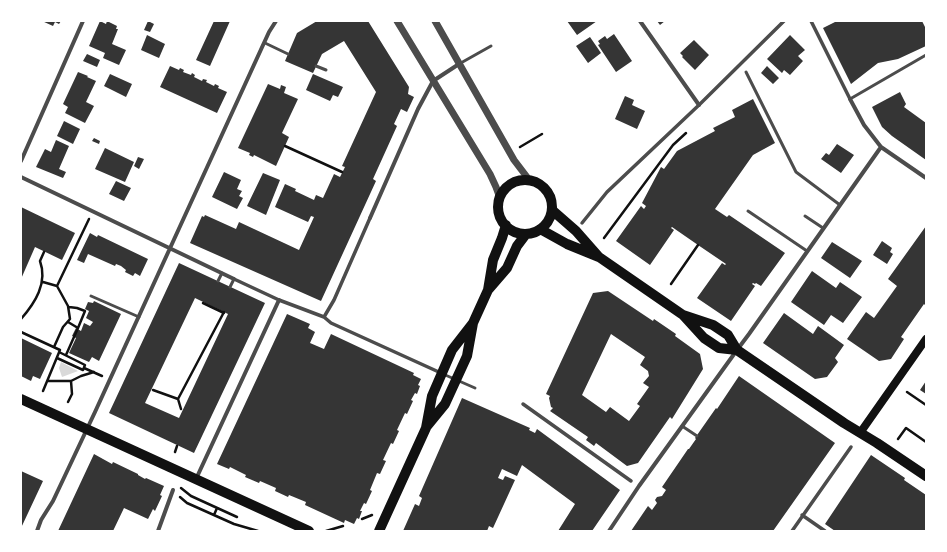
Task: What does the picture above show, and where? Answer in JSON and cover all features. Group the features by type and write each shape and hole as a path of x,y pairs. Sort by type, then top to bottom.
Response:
{"main road":[{"path":"524,180 530,181 536,182 547,191 550,197 552,210 548,221 536,232 526,234 515,232 506,226 499,213 500,198 506,188 511,184 524,180"},
{"path":"552,210 576,231 599,257"},
{"path":"379,531 426,428 445,404 467,356 474,323 488,290 493,260 506,226"},
{"path":"540,229 567,244 599,257 683,315 704,338 719,348 737,350"},
{"path":"488,290 507,268 517,246 526,234"},
{"path":"683,315 713,325 728,335 737,350 926,476"},
{"path":"426,428 432,396 452,350 474,323"},
{"path":"860,433 926,338"},
{"path":"21,399 310,531"}],"street":[{"path":"21,161 83,21"},
{"path":"37,531 41,520 52,502 87,429 276,21"},
{"path":"397,21 490,174 500,198"},
{"path":"435,21 514,160 530,181"},
{"path":"640,21 699,105"},
{"path":"582,223 608,192 784,21"},
{"path":"811,21 864,125 880,147 926,178"},
{"path":"324,317 334,300 418,109 433,81 460,64"},
{"path":"609,531 880,147"},
{"path":"21,177 279,300 324,317 331,323 442,373"},
{"path":"196,479 279,300"},
{"path":"523,404 631,481"},
{"path":"792,531 850,447"},
{"path":"158,531 174,490"},
{"path":"802,515 825,531"}],"lane":[{"path":"265,43 288,54"},
{"path":"460,64 491,46"},
{"path":"850,99 926,55"},
{"path":"316,66 326,70"},
{"path":"746,72 796,172 840,205"},
{"path":"748,211 807,251"},
{"path":"805,216 823,228"},
{"path":"218,281 222,273"},
{"path":"230,287 234,279"},
{"path":"91,296 139,317"},
{"path":"442,373 475,388"},
{"path":"682,426 697,436"}],"path":[{"path":"604,238 673,145 690,128"},
{"path":"520,148 542,134"},
{"path":"285,146 342,172"},
{"path":"57,286 93,211"},
{"path":"671,284 698,245"},
{"path":"21,319 29,309 43,282 43,269 40,261 44,252"},
{"path":"43,282 57,286 68,308 70,319 61,330 54,347"},
{"path":"181,409 178,399 224,313 204,303"},
{"path":"66,355 85,312 78,308 68,308"},
{"path":"68,322 78,328"},
{"path":"21,332 60,350 59,352 86,365 84,368"},
{"path":"43,391 59,352"},
{"path":"56,358 83,370 84,368 100,375"},
{"path":"48,380 71,381 94,372"},
{"path":"68,402 72,394 71,381"},
{"path":"153,390 178,399"},
{"path":"907,392 926,405"},
{"path":"898,439 906,428 926,442"},
{"path":"175,452 177,446"},
{"path":"174,490 179,486 192,496 237,517"},
{"path":"181,498 187,503 234,524 258,531"},
{"path":"214,515 217,508"},
{"path":"326,531 343,526"}],"shaded area":[{"path":"61,362 78,371 62,377 59,368"}],"building":[{"path":"42,21 61,21 59,24 55,22 53,26"},
{"path":"100,21 106,24 107,21 117,26 116,29 118,29 112,44 126,50 119,65 103,58 105,53 89,46"},
{"path":"148,21 154,24 150,32 144,30"},
{"path":"214,21 230,21 210,66 196,60"},
{"path":"317,21 368,21 409,87 408,94 414,97 407,112 401,109 394,124 397,126 373,179 376,181 321,301 190,243 202,216 204,217 205,215 236,229 239,222 299,250 314,217 311,216 308,222 275,207 285,184 296,189 295,191 314,200 316,195 323,198 334,174 340,177 345,167 342,166 376,92 344,41 322,54 313,73 285,61 297,33"},
{"path":"567,21 597,21 577,35"},
{"path":"657,21 665,21 660,25"},
{"path":"837,21 922,21 926,29 926,46 898,59 878,63 851,84 823,28"},
{"path":"614,34 632,61 616,72 598,45 600,44 598,41 605,36 607,39"},
{"path":"147,35 165,44 159,58 141,50"},
{"path":"790,35 805,50 798,56 803,61 790,75 784,70 782,73 767,59"},
{"path":"590,37 601,53 588,63 576,46"},
{"path":"694,40 709,55 695,70 680,53"},
{"path":"87,54 100,60 97,67 83,61"},
{"path":"170,66 179,70 180,68 184,70 183,72 191,75 192,73 195,75 194,77 202,81 203,79 207,80 206,82 214,86 215,84 219,86 218,88 227,92 217,113 160,87"},
{"path":"767,66 779,78 773,84 761,73"},
{"path":"78,72 96,81 86,102 94,106 85,123 65,113 68,107 63,104"},
{"path":"110,74 132,84 126,97 104,86"},
{"path":"313,74 343,87 338,97 333,95 330,101 306,90"},
{"path":"268,84 280,89 281,85 286,87 284,93 298,99 282,133 289,137 276,166 254,155 253,157 249,155 250,153 238,148"},
{"path":"900,92 906,104 904,107 926,123 926,160 892,136 882,127 872,107"},
{"path":"625,96 634,100 632,105 645,111 637,129 615,119"},
{"path":"753,99 775,143 753,155 715,209 727,217 729,215 785,253 761,286 756,283 752,284 755,286 731,321 697,298 722,263 725,265 726,264 672,227 671,228 674,230 650,265 616,241 641,206 644,209 646,206 642,203 661,167 664,169 677,151 715,131 713,128 735,117 732,110"},
{"path":"64,121 80,129 73,144 57,136"},
{"path":"94,138 100,141 99,144 92,141"},
{"path":"56,140 69,146 59,169 66,172 63,178 36,167 45,149 51,152"},
{"path":"837,144 854,155 841,173 821,159 826,153 829,155"},
{"path":"105,148 134,162 125,182 95,169"},
{"path":"138,157 144,159 139,169 134,166"},
{"path":"224,172 241,180 237,189 242,191 239,196 243,198 237,209 212,197"},
{"path":"263,173 280,180 266,215 247,206"},
{"path":"116,181 131,188 124,201 109,194"},
{"path":"21,207 75,233 62,260 35,247 21,279"},
{"path":"926,226 926,306 924,304 901,337 904,339 891,359 879,361 847,339 866,312 874,318 897,286 888,279"},
{"path":"90,233 97,237 98,235 148,259 140,276 135,273 133,276 125,272 126,270 121,266 116,264 115,266 88,254 84,263 77,260"},
{"path":"882,241 892,248 890,252 893,254 887,264 873,255"},
{"path":"832,242 862,261 850,278 821,258"},
{"path":"179,263 265,303 194,453 109,413","holes":["195,298 228,314 179,418 145,403"]},
{"path":"812,271 836,288 840,282 862,297 843,323 831,315 824,325 791,302"},
{"path":"608,291 653,321 654,319 676,334 675,336 700,354 703,369 672,419 670,417 638,463 627,466 596,443 594,446 586,440 588,437 550,411 553,408 551,407 550,396 546,394 593,293","holes":["611,334 645,357 640,365 648,371 649,376 643,383 649,387 637,404 640,406 629,421 610,407 606,412 582,395"]},
{"path":"94,301 121,314 99,361 92,357 89,362 69,353 76,338 72,336 76,328 81,331 84,323 90,326 93,322 86,318 89,311 85,309 88,302 93,303"},
{"path":"784,313 813,334 818,326 844,345 835,358 838,362 827,377 815,379 763,343"},
{"path":"287,314 310,324 308,328 315,332 310,343 324,349 331,334 414,373 413,375 421,379 418,385 420,386 417,394 415,393 411,400 413,401 407,414 405,413 397,430 399,431 393,444 391,443 383,460 386,461 380,474 377,473 370,490 372,491 366,504 364,503 360,511 362,511 359,519 357,518 354,524 345,520 344,523 305,505 306,502 289,495 288,497 275,491 276,488 260,481 259,483 245,477 246,475 230,467 229,469 217,464"},
{"path":"21,338 52,353 40,379 33,376 31,381 21,376"},
{"path":"739,376 835,443 773,531 631,531 648,506 652,510 657,503 655,500 657,497 662,496 666,490 662,487"},
{"path":"926,381 926,394 920,390"},
{"path":"462,398 530,428 529,430 535,433 537,429 620,490 592,531 558,531 575,504 522,465 517,476 502,469 498,478 503,480 505,476 515,480 493,528 489,526 487,531 403,531 415,504 419,506 422,498 419,496"},
{"path":"94,454 112,464 113,462 145,479 146,478 164,486 160,495 162,496 155,511 153,509 148,519 124,508 113,531 58,531"},
{"path":"871,455 905,478 904,480 926,495 926,531 835,531 825,524"},
{"path":"21,471 43,481 21,528"}]}
